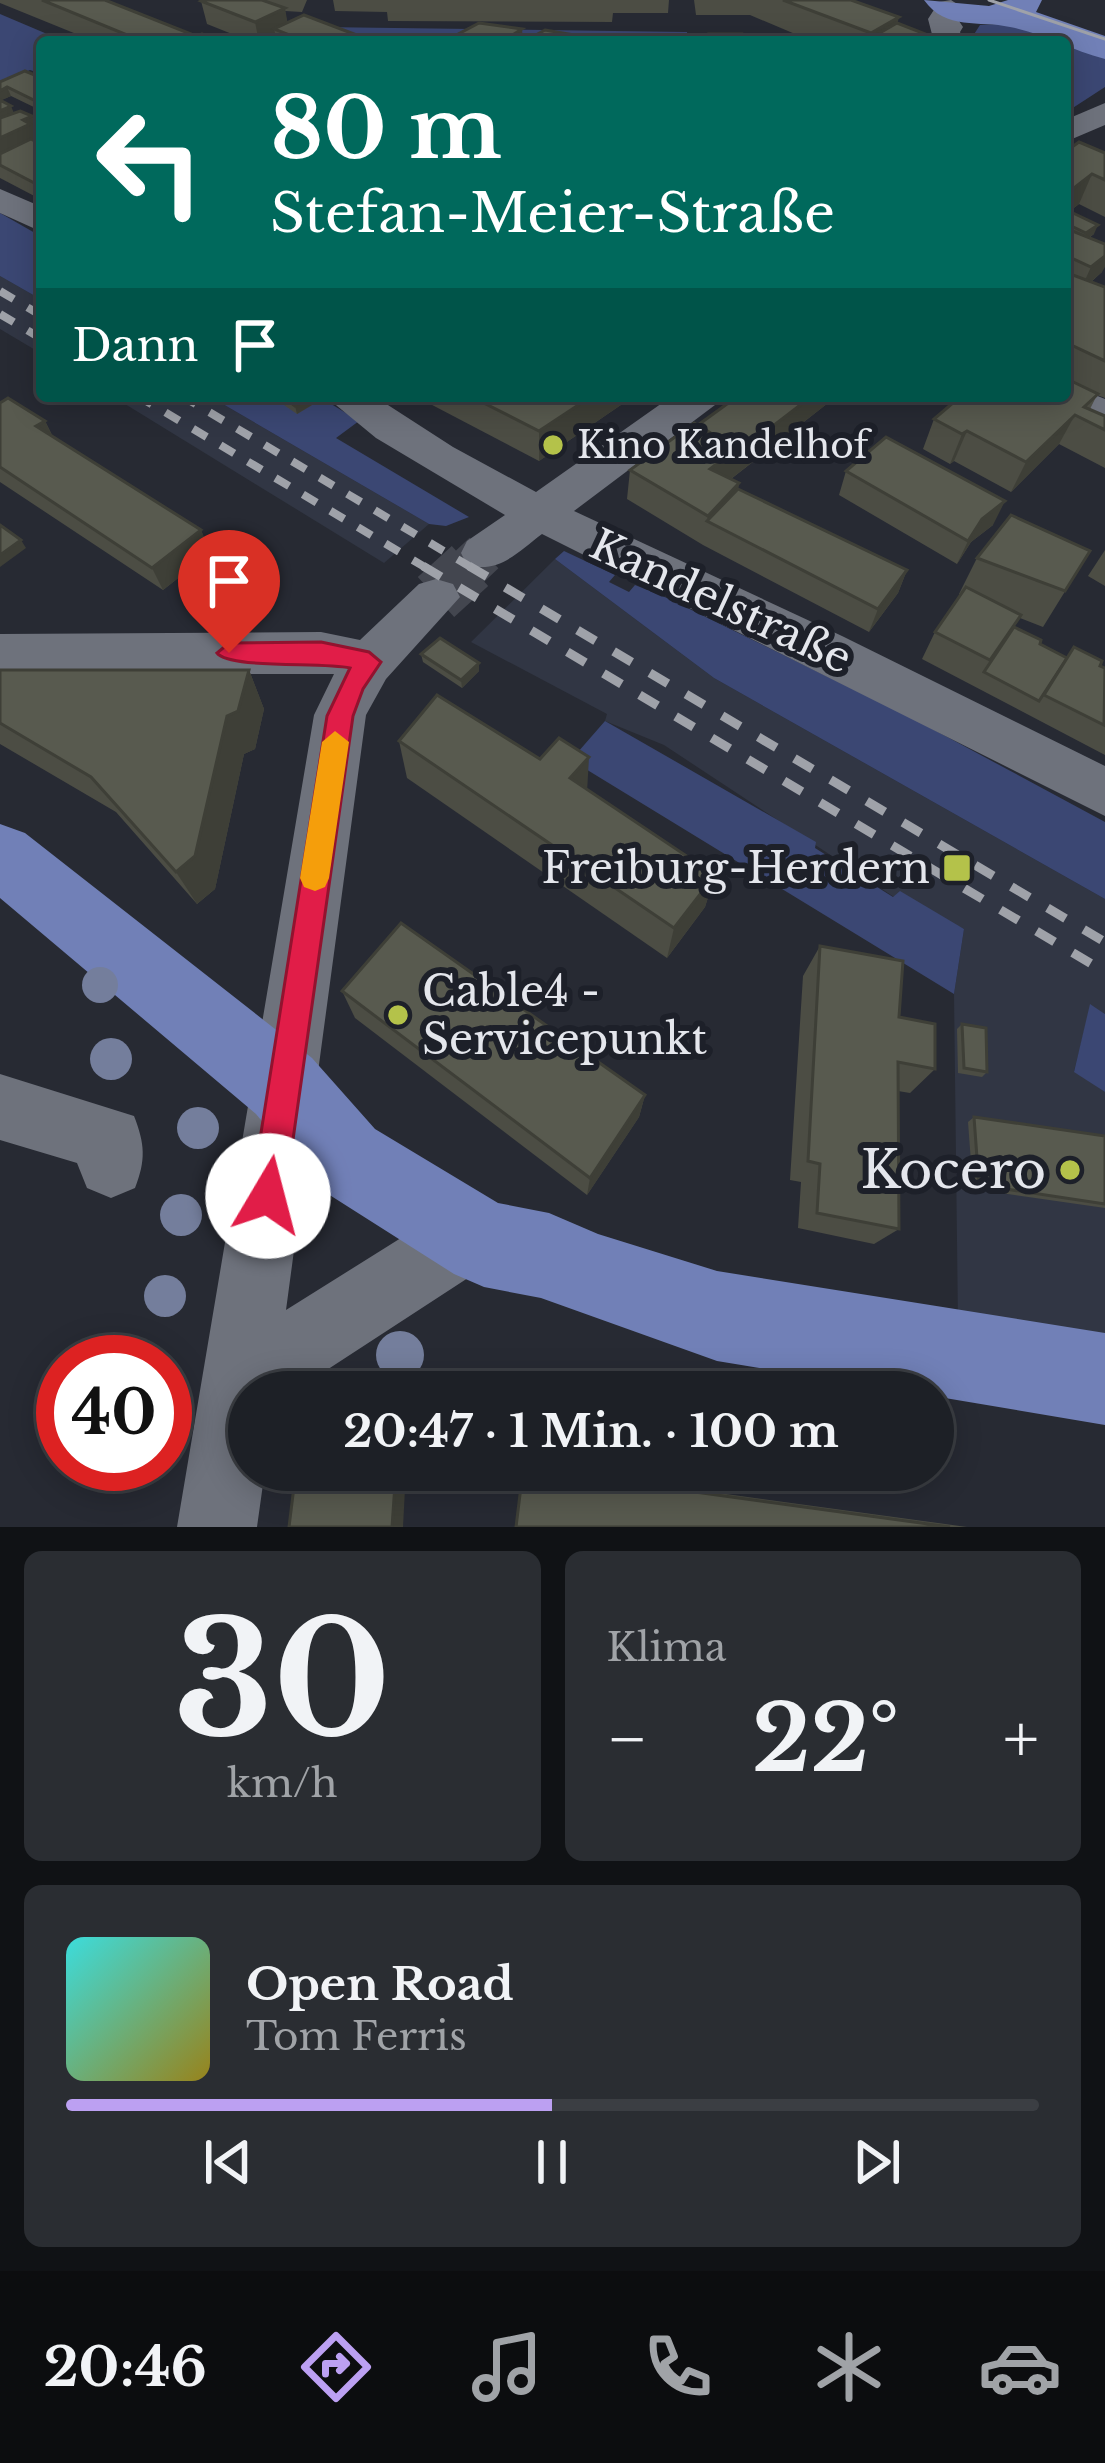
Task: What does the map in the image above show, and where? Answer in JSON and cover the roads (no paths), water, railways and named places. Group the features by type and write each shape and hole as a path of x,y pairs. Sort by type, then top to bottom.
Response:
{"main road":[{"path":"978,13 1105,26"},
{"path":"978,13 1061,36"},
{"path":"1071,39 1105,48"},
{"path":"0,855 284,1086 350,1106 461,1177 520,1222 509,1246 717,1316 1105,1379"}],"street":[{"path":"1071,129 1105,113"},
{"path":"1071,135 1105,151"},
{"path":"0,199 36,218"},
{"path":"1071,400 1105,415"},
{"name":"Kandelstraße","path":"354,402 535,515 860,665 1105,793"},
{"path":"484,553 692,402"},
{"path":"243,1371 340,716 352,685 369,662 436,596"},
{"path":"0,654 321,652 369,662"},
{"path":"0,1107 110,1140 111,1164"},
{"path":"263,1371 509,1246"},
{"path":"217,1527 228,1461"}],"tunnel":[{"path":"467,569 484,553"},
{"path":"436,597 470,566"}],"tram line":[{"path":"989,0 1105,39"}],"railway":[{"path":"0,291 36,312"},
{"path":"0,314 36,335"},
{"path":"148,402 428,569"},
{"path":"192,402 474,569"},
{"path":"423,566 1105,972"},
{"path":"469,566 1105,942"}],"place":[{"name":"Kino Kandelhof","path":"553,445"},
{"name":"Freiburg-Herdern","path":"957,868"},
{"name":"Cable4 - Servicepunkt","path":"398,1015"},
{"name":"Kocero","path":"1070,1170"}]}
